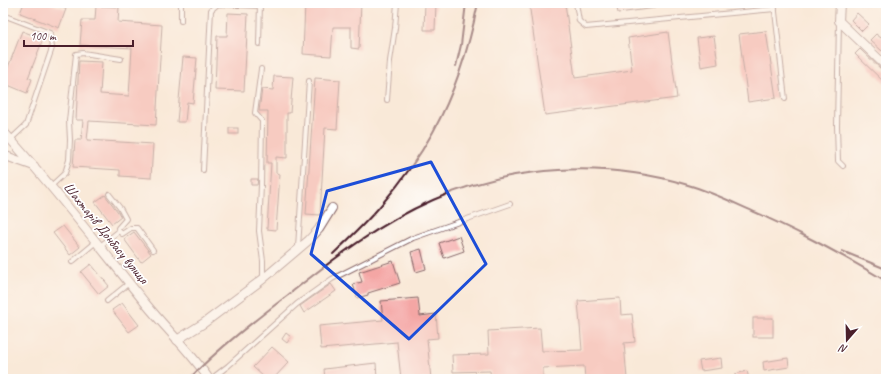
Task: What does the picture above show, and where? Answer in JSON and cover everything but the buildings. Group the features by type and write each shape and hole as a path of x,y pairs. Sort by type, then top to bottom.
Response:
{"street":[{"path":"840,3 839,21 886,66"},
{"name":"Шахтарів Донбасу вулиця","path":"3,130 36,167 156,316 201,366 209,379"},
{"path":"3,155 36,167"},
{"path":"177,340 204,323 263,279 298,250 319,229 332,208"}],"lane":[{"path":"181,3 181,21"},
{"path":"386,100 397,3"},
{"path":"576,3 578,21 586,27 775,9"},
{"path":"774,3 784,99"},
{"path":"203,170 211,10 218,4 260,4 259,44"},
{"path":"3,15 50,33 52,48 26,125 11,139"},
{"path":"839,21 837,126 838,161 843,166"},
{"path":"51,186 65,173 69,160 69,121 76,54 83,53 121,58"},
{"path":"261,69 256,113 262,121 259,231 263,261 263,279"},
{"path":"298,250 309,81"},
{"path":"110,194 126,219 118,228 119,232"},
{"path":"214,379 215,376 297,304 332,279 413,238 510,204"},
{"path":"72,262 98,244 119,232 122,234 131,228 137,228 153,250"},
{"path":"107,301 129,283"}],"highlighted area":[{"path":"431,162 486,264 409,339 311,254 327,191"}],"railway":[{"path":"456,66 461,45 466,3"},
{"path":"333,254 364,224 389,196 416,160 428,141 441,117 455,85 466,53 478,3"},
{"path":"189,379 212,356 322,268 394,219 433,200 463,188 494,179 526,173 559,170 624,172 656,177 688,185 723,198 792,229 886,281"},
{"path":"842,251 886,269"}]}
